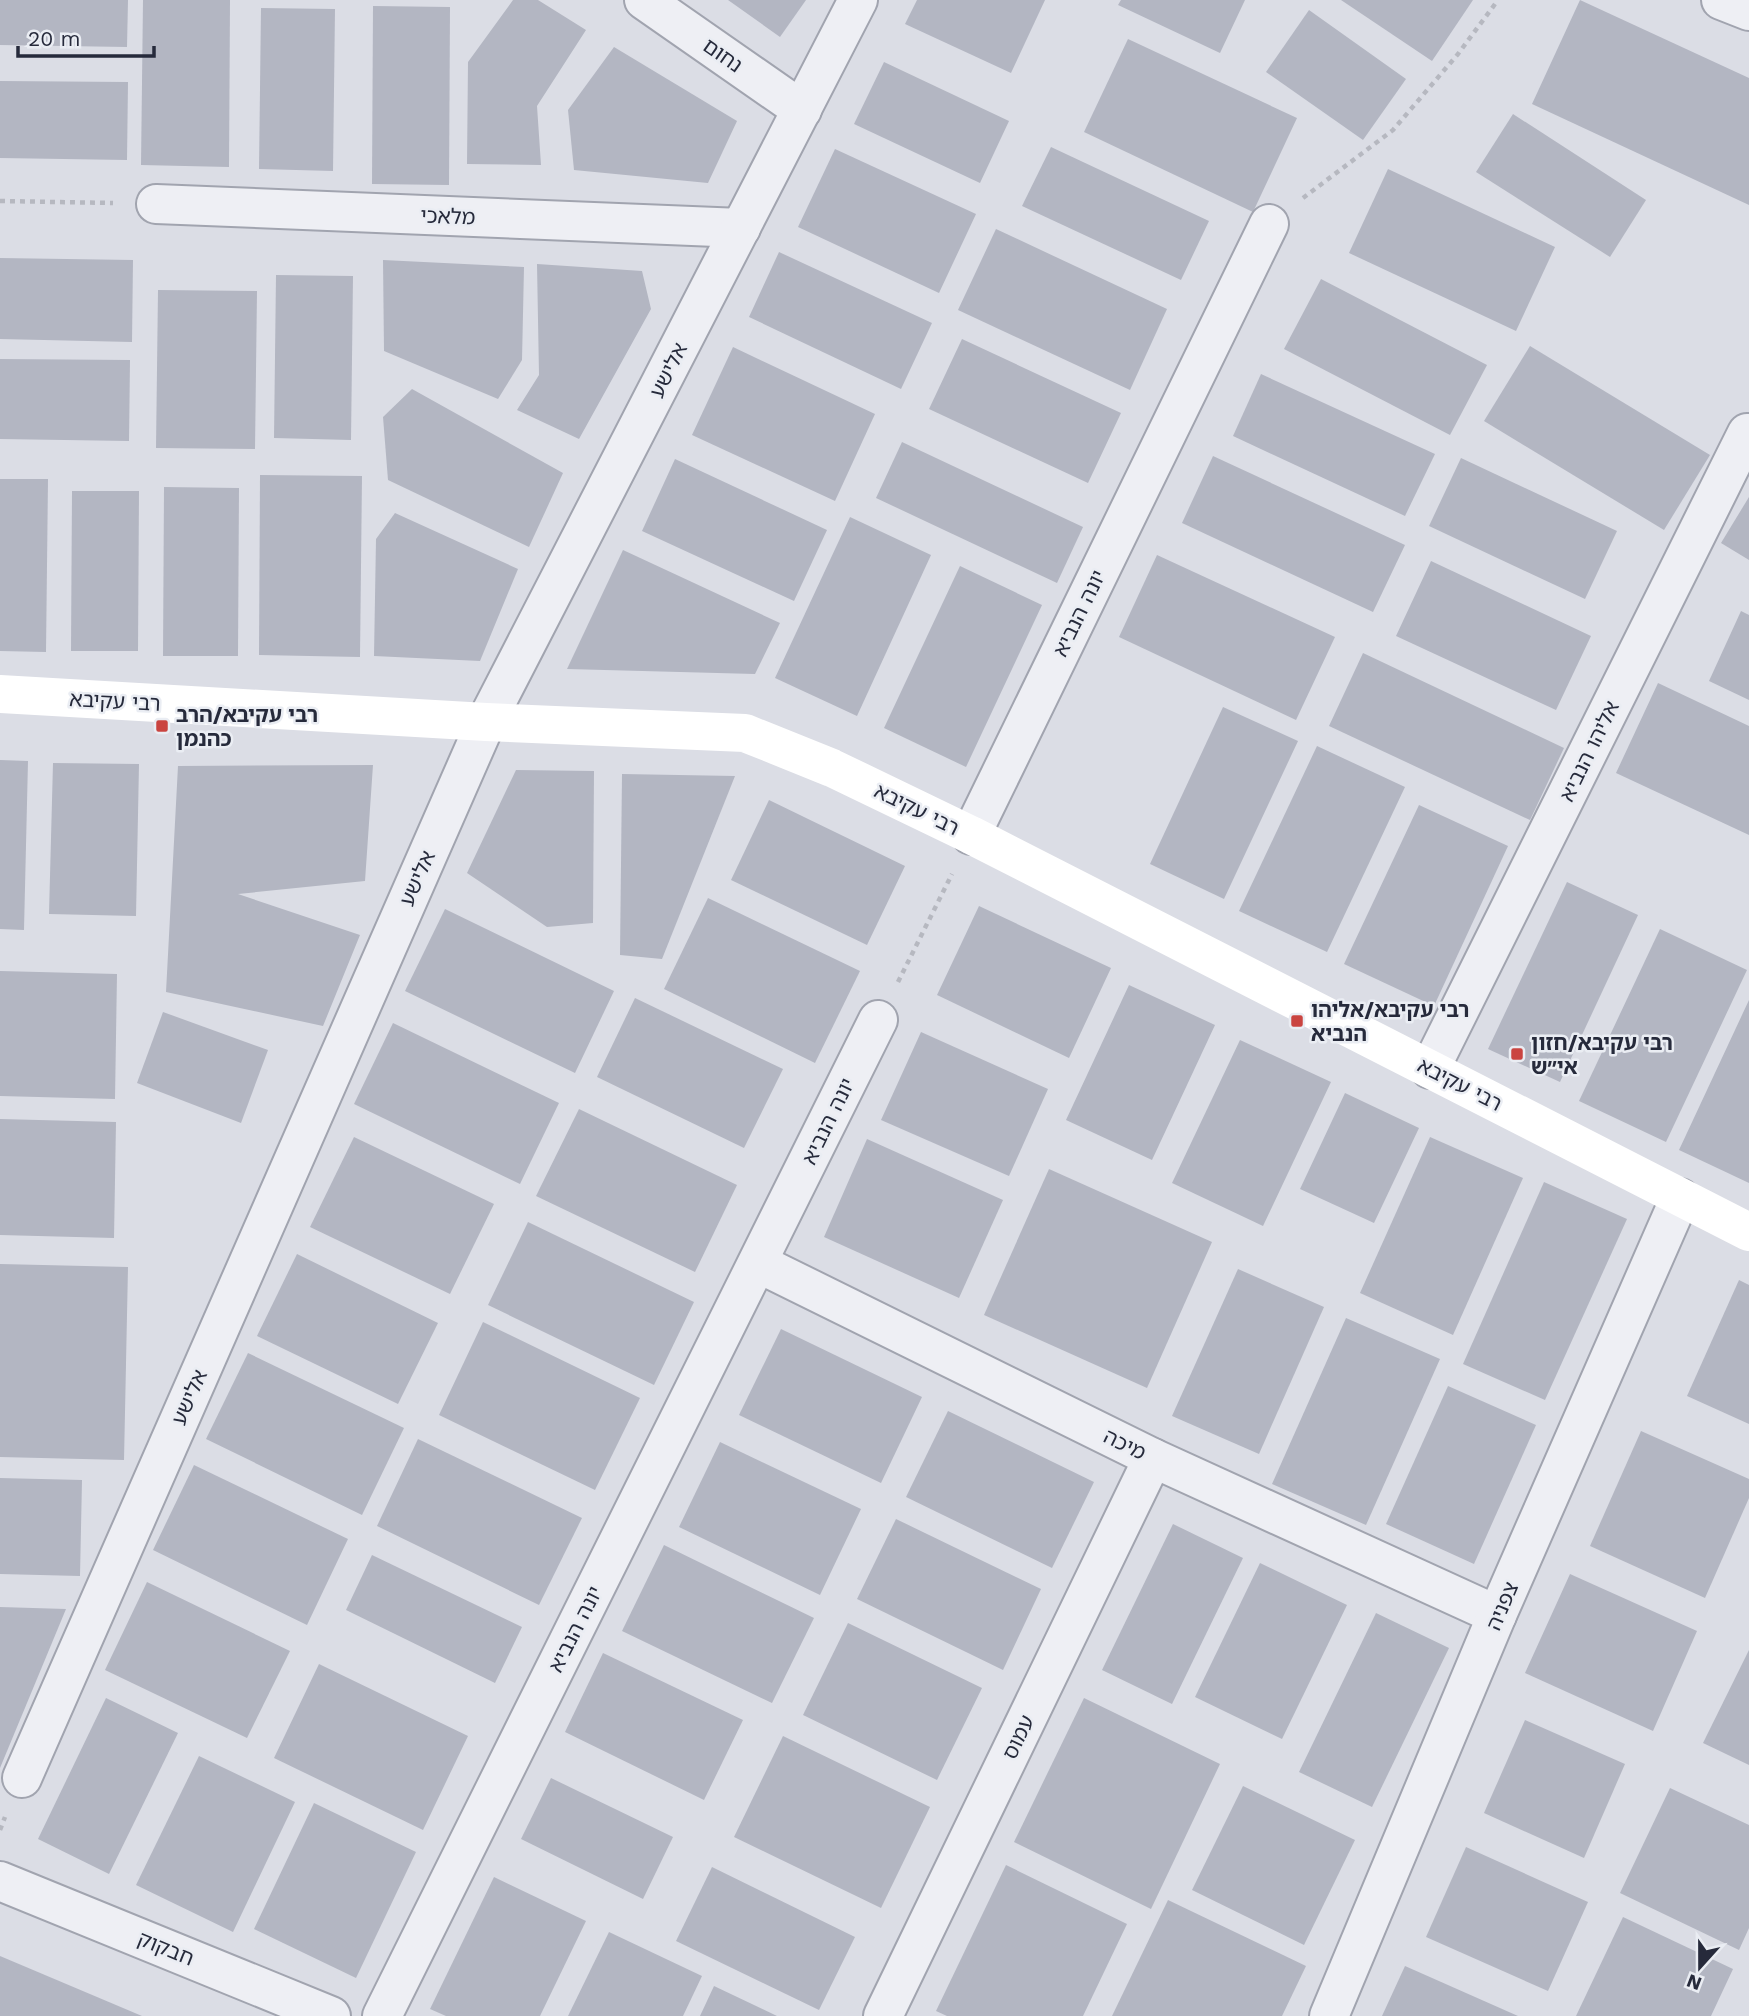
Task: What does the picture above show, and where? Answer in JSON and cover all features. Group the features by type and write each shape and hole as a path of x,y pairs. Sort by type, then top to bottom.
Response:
{"street":[{"name":"נחום","path":"644,0 802,110"},
{"name":"אלישע","path":"22,1778 486,722 858,0"},
{"path":"1721,0 1749,11"},
{"name":"מלאכי","path":"156,204 741,228"},
{"name":"יונה הנביא","path":"971,835 1269,224"},
{"name":"אליהו הנביא","path":"1430,1069 1747,433"},
{"name":"רבי עקיבא","path":"0,694 486,722 745,733 832,768 971,835 1749,1232"},
{"name":"יונה הנביא","path":"382,2016 878,1020"},
{"name":"צפניה","path":"1329,2016 1497,1615 1680,1198"},
{"name":"מיכה","path":"758,1263 1153,1458 1497,1615"},
{"name":"עמוס","path":"883,2016 1153,1458"},
{"name":"חבקוק","path":"0,1881 331,2016"}],"path":[{"path":"1269,224 1393,130 1458,54 1498,0"},
{"path":"0,201 156,204"},
{"path":"878,1020 971,835"}],"building":[{"path":"0,0 128,0 127,47 0,45"},
{"path":"143,0 230,0 229,167 141,165"},
{"path":"513,0 538,0 586,30 537,106 541,165 467,164 468,62"},
{"path":"728,0 806,0 780,37"},
{"path":"917,0 1045,0 1011,73 905,24"},
{"path":"1121,0 1245,0 1220,53 1118,5"},
{"path":"1341,0 1473,0 1432,61"},
{"path":"1580,0 1749,78 1749,205 1532,104"},
{"path":"373,6 450,7 449,185 372,184"},
{"path":"261,8 335,9 333,171 259,169"},
{"path":"1309,10 1406,79 1363,140 1266,72"},
{"path":"1128,39 1297,118 1253,212 1084,132"},
{"path":"614,47 737,121 708,183 574,170 568,110"},
{"path":"884,62 1009,121 980,183 854,124"},
{"path":"0,81 128,82 127,160 0,158"},
{"path":"1513,114 1646,200 1610,257 1476,172"},
{"path":"1051,147 1209,221 1181,280 1022,206"},
{"path":"835,149 976,214 939,293 798,227"},
{"path":"1388,169 1555,247 1516,331 1349,253"},
{"path":"996,229 1167,309 1130,390 958,310"},
{"path":"779,252 932,323 901,389 749,317"},
{"path":"0,258 133,260 132,342 0,339"},
{"path":"383,260 524,267 522,360 498,399 384,351"},
{"path":"537,264 642,271 651,309 579,439 517,410 539,375"},
{"path":"276,275 353,276 351,440 274,438"},
{"path":"1321,279 1487,365 1450,435 1284,349"},
{"path":"158,290 257,291 255,449 156,448"},
{"path":"962,339 1121,413 1088,483 929,409"},
{"path":"1530,346 1710,455 1664,530 1484,421"},
{"path":"733,347 875,414 835,501 692,435"},
{"path":"0,359 130,360 129,441 0,439"},
{"path":"1261,374 1435,454 1405,516 1233,436"},
{"path":"412,389 563,473 529,547 388,480 383,417"},
{"path":"902,442 1083,527 1057,583 876,498"},
{"path":"1213,456 1405,545 1373,612 1182,523"},
{"path":"1461,458 1617,531 1585,599 1429,526"},
{"path":"675,459 827,530 794,601 642,531"},
{"path":"260,475 362,476 360,657 259,655"},
{"path":"0,479 48,479 46,652 0,651"},
{"path":"164,487 239,488 238,656 163,656"},
{"path":"72,491 139,491 138,651 71,651"},
{"path":"1749,497 1749,560 1721,543"},
{"path":"395,513 518,569 480,661 374,656 376,539"},
{"path":"850,517 931,555 857,716 775,678"},
{"path":"623,550 780,623 755,674 567,669"},
{"path":"1157,555 1335,637 1296,720 1119,637"},
{"path":"1431,561 1591,636 1556,710 1396,636"},
{"path":"960,566 1042,605 966,767 884,728"},
{"path":"1741,611 1749,615 1749,700 1709,681"},
{"path":"1363,653 1564,748 1530,820 1329,726"},
{"path":"1658,683 1749,726 1749,835 1616,773"},
{"path":"1223,707 1298,741 1224,899 1150,864"},
{"path":"1317,746 1405,787 1327,952 1239,911"},
{"path":"0,760 28,761 24,930 0,929"},
{"path":"53,763 139,764 136,916 49,914"},
{"path":"373,765 365,881 238,894 360,935 323,1026 166,992 178,766"},
{"path":"516,770 594,771 593,923 547,927 467,873"},
{"path":"622,774 735,776 662,959 620,955"},
{"path":"769,800 905,866 867,945 731,880"},
{"path":"1419,805 1508,846 1434,1006 1344,964"},
{"path":"1567,882 1638,915 1560,1082 1488,1049"},
{"path":"708,898 860,971 815,1063 664,989"},
{"path":"979,906 1111,968 1069,1058 937,995"},
{"path":"445,909 614,991 575,1073 405,991"},
{"path":"1660,929 1747,970 1666,1142 1579,1101"},
{"path":"0,971 117,974 115,1099 0,1096"},
{"path":"1129,985 1215,1025 1152,1160 1066,1120"},
{"path":"635,998 783,1069 744,1148 597,1077"},
{"path":"1749,1000 1749,1183 1679,1150"},
{"path":"163,1012 268,1050 241,1123 137,1083"},
{"path":"393,1023 559,1103 520,1184 354,1104"},
{"path":"921,1032 1048,1089 1009,1176 881,1120"},
{"path":"1240,1040 1331,1082 1263,1226 1172,1183"},
{"path":"1345,1093 1419,1128 1374,1223 1300,1189"},
{"path":"579,1109 737,1185 695,1272 536,1196"},
{"path":"0,1119 116,1122 114,1238 0,1235"},
{"path":"354,1137 494,1204 450,1294 310,1227"},
{"path":"1430,1137 1523,1178 1453,1335 1360,1293"},
{"path":"867,1139 1003,1200 959,1298 824,1237"},
{"path":"1049,1169 1212,1242 1147,1388 984,1315"},
{"path":"1544,1182 1627,1219 1545,1400 1463,1364"},
{"path":"528,1222 694,1302 654,1385 488,1305"},
{"path":"297,1254 438,1323 398,1404 257,1336"},
{"path":"0,1264 128,1267 124,1460 0,1457"},
{"path":"1238,1269 1324,1307 1259,1454 1172,1416"},
{"path":"1739,1280 1749,1285 1749,1424 1687,1396"},
{"path":"1346,1318 1440,1359 1366,1525 1272,1484"},
{"path":"483,1322 640,1398 595,1490 439,1415"},
{"path":"781,1329 922,1397 881,1483 739,1415"},
{"path":"248,1353 404,1428 362,1515 206,1439"},
{"path":"1448,1386 1536,1425 1474,1564 1386,1524"},
{"path":"948,1411 1094,1482 1052,1568 906,1497"},
{"path":"1641,1431 1749,1479 1749,1498 1705,1598 1590,1546"},
{"path":"418,1439 582,1518 539,1605 377,1526"},
{"path":"720,1442 861,1509 820,1595 679,1527"},
{"path":"194,1465 348,1539 307,1625 153,1550"},
{"path":"0,1478 82,1480 80,1576 0,1574"},
{"path":"896,1519 1041,1589 1003,1670 857,1599"},
{"path":"1173,1524 1243,1558 1172,1704 1102,1670"},
{"path":"664,1545 814,1618 772,1703 622,1631"},
{"path":"372,1555 522,1627 495,1683 346,1610"},
{"path":"1260,1563 1347,1605 1282,1739 1195,1697"},
{"path":"1570,1574 1697,1631 1653,1731 1525,1673"},
{"path":"147,1582 290,1651 247,1738 105,1670"},
{"path":"0,1607 66,1609 0,1768"},
{"path":"1376,1613 1449,1648 1372,1807 1299,1772"},
{"path":"848,1623 982,1688 937,1780 803,1715"},
{"path":"1749,1650 1749,1765 1703,1743"},
{"path":"603,1653 743,1720 704,1800 565,1732"},
{"path":"319,1664 468,1736 423,1830 274,1758"},
{"path":"106,1698 178,1733 109,1874 38,1839"},
{"path":"1084,1698 1220,1764 1151,1909 1014,1842"},
{"path":"1525,1720 1625,1764 1584,1858 1484,1813"},
{"path":"783,1736 930,1807 881,1908 734,1837"},
{"path":"199,1756 295,1802 233,1932 136,1885"},
{"path":"551,1778 673,1837 643,1899 521,1839"},
{"path":"1243,1786 1355,1840 1304,1945 1192,1890"},
{"path":"1670,1788 1749,1825 1749,1928 1739,1950 1620,1893"},
{"path":"314,1803 416,1852 356,1978 254,1929"},
{"path":"1466,1847 1588,1902 1548,1991 1426,1937"},
{"path":"1006,1865 1127,1924 1083,2016 947,2016 936,2011"},
{"path":"712,1867 855,1937 819,2010 676,1941"},
{"path":"494,1877 586,1921 540,2016 446,2016 430,2009"},
{"path":"1168,1900 1306,1966 1282,2016 1112,2016"},
{"path":"1623,1917 1733,1969 1711,2016 1576,2016"},
{"path":"609,1932 702,1976 683,2016 568,2016"},
{"path":"0,1956 142,2016 0,2016"},
{"path":"1405,1966 1518,2016 1382,2016"},
{"path":"714,1986 777,2016 700,2016"}],"place":[{"name":"רבי עקיבא/הרב כהנמן","path":"162,726"},
{"name":"רבי עקיבא/אליהו הנביא","path":"1297,1021"},
{"name":"רבי עקיבא/חזון אי״ש","path":"1517,1054"}]}
